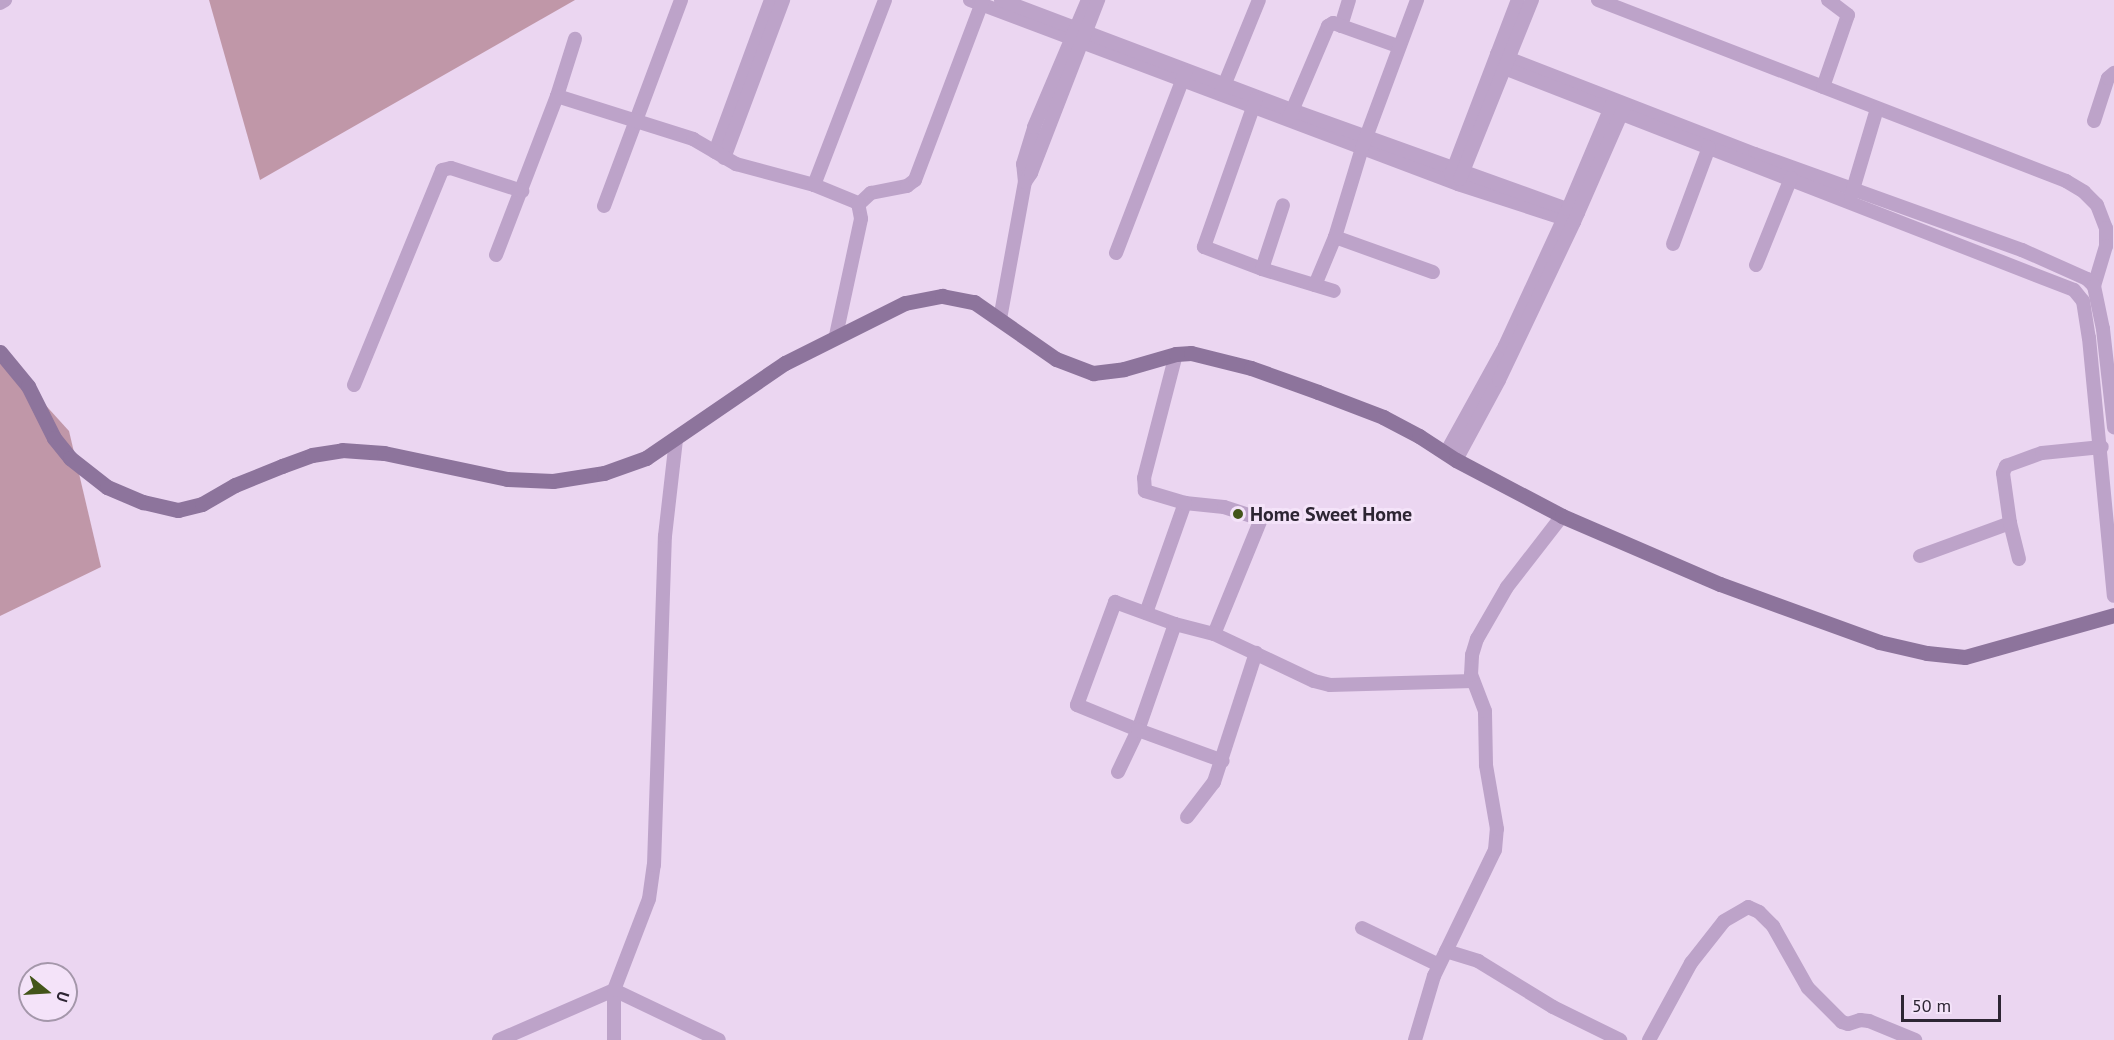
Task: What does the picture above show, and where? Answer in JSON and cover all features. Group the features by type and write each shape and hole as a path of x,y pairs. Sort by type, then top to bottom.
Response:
{"main road":[{"path":"0,352 28,386 54,438 70,458 107,487 143,502 178,510 202,504 235,485 312,455 342,450 384,453 507,479 553,481 604,473 646,458 785,363 836,336 906,303 942,296 974,302 1056,359 1092,373 1124,369 1176,354 1191,353 1251,368 1318,392 1383,417 1562,516 1785,610 1879,642 1927,653 1965,657 2114,615"}],"street":[{"path":"0,3 5,0"},
{"path":"604,206 681,0"},
{"path":"719,155 771,0"},
{"path":"719,155 783,0"},
{"path":"814,186 885,0"},
{"path":"1001,0 1079,34 1255,102 1571,216"},
{"path":"1000,319 1025,183 1031,173 1079,34 1088,0"},
{"path":"1079,34 1098,0"},
{"path":"1223,89 1259,0"},
{"path":"1341,26 1349,0"},
{"path":"1315,285 1335,237 1364,142 1417,0"},
{"path":"1501,61 1518,0"},
{"path":"1456,175 1501,61 1532,0"},
{"path":"1598,0 2038,169 2084,192 2097,205 2106,228 2106,246 2094,286"},
{"path":"1823,87 1848,15 1827,0"},
{"path":"858,205 871,193 907,186 915,180 978,1 1079,34"},
{"path":"1290,115 1328,26 1333,23 1398,46"},
{"path":"496,255 557,96 575,39"},
{"path":"1501,61 1852,196 2074,290 2083,301 2087,326 2102,447 2114,596"},
{"path":"2094,121 2108,78 2114,73"},
{"path":"1116,253 1185,75"},
{"path":"557,96 637,119 693,139 719,155 848,198 858,205 861,219 836,336"},
{"path":"1255,102 1204,247 1262,269 1334,291"},
{"path":"1618,106 1709,147 1791,178 2022,250 2087,279 2094,286 2108,332 2114,427"},
{"path":"1451,456 1509,348 1571,216 1618,106"},
{"path":"1852,196 1877,109"},
{"path":"1673,244 1709,147"},
{"path":"354,385 442,170 451,168 522,191"},
{"path":"1756,265 1791,178"},
{"path":"1262,269 1283,205"},
{"path":"1335,237 1433,272"},
{"path":"2087,326 2108,332"},
{"path":"1176,354 1144,478 1146,492 1185,503 1224,507 1261,519 1214,634"},
{"path":"614,1040 614,990 649,899 654,865 665,536 676,439"},
{"path":"2019,559 2010,523 2003,472 2006,466 2042,453 2102,447"},
{"path":"1146,612 1185,503"},
{"path":"1415,1040 1420,1016 1439,965 1495,850 1497,829 1486,765 1485,711 1471,675 1472,655 1482,631 1507,586 1562,516"},
{"path":"1920,556 2010,523"},
{"path":"1223,761 1086,711 1077,705 1077,699 1115,602 1175,624 1214,634 1314,681 1330,685 1473,681"},
{"path":"1118,772 1138,730 1175,624"},
{"path":"1187,817 1214,782 1223,761 1256,653"},
{"path":"1649,1040 1691,963 1724,921 1748,907 1759,912 1773,926 1808,987 1842,1022 1848,1024 1860,1020 1869,1021 1915,1040"},
{"path":"1362,928 1439,965"},
{"path":"1446,951 1487,966 1553,1007 1620,1040"},
{"path":"499,1040 614,990 719,1040"}],"shaded area":[{"path":"209,0 575,0 260,180"},
{"path":"0,355 69,431 101,567 0,616"}],"place":[{"name":"Home Sweet Home","path":"1238,514"}]}
